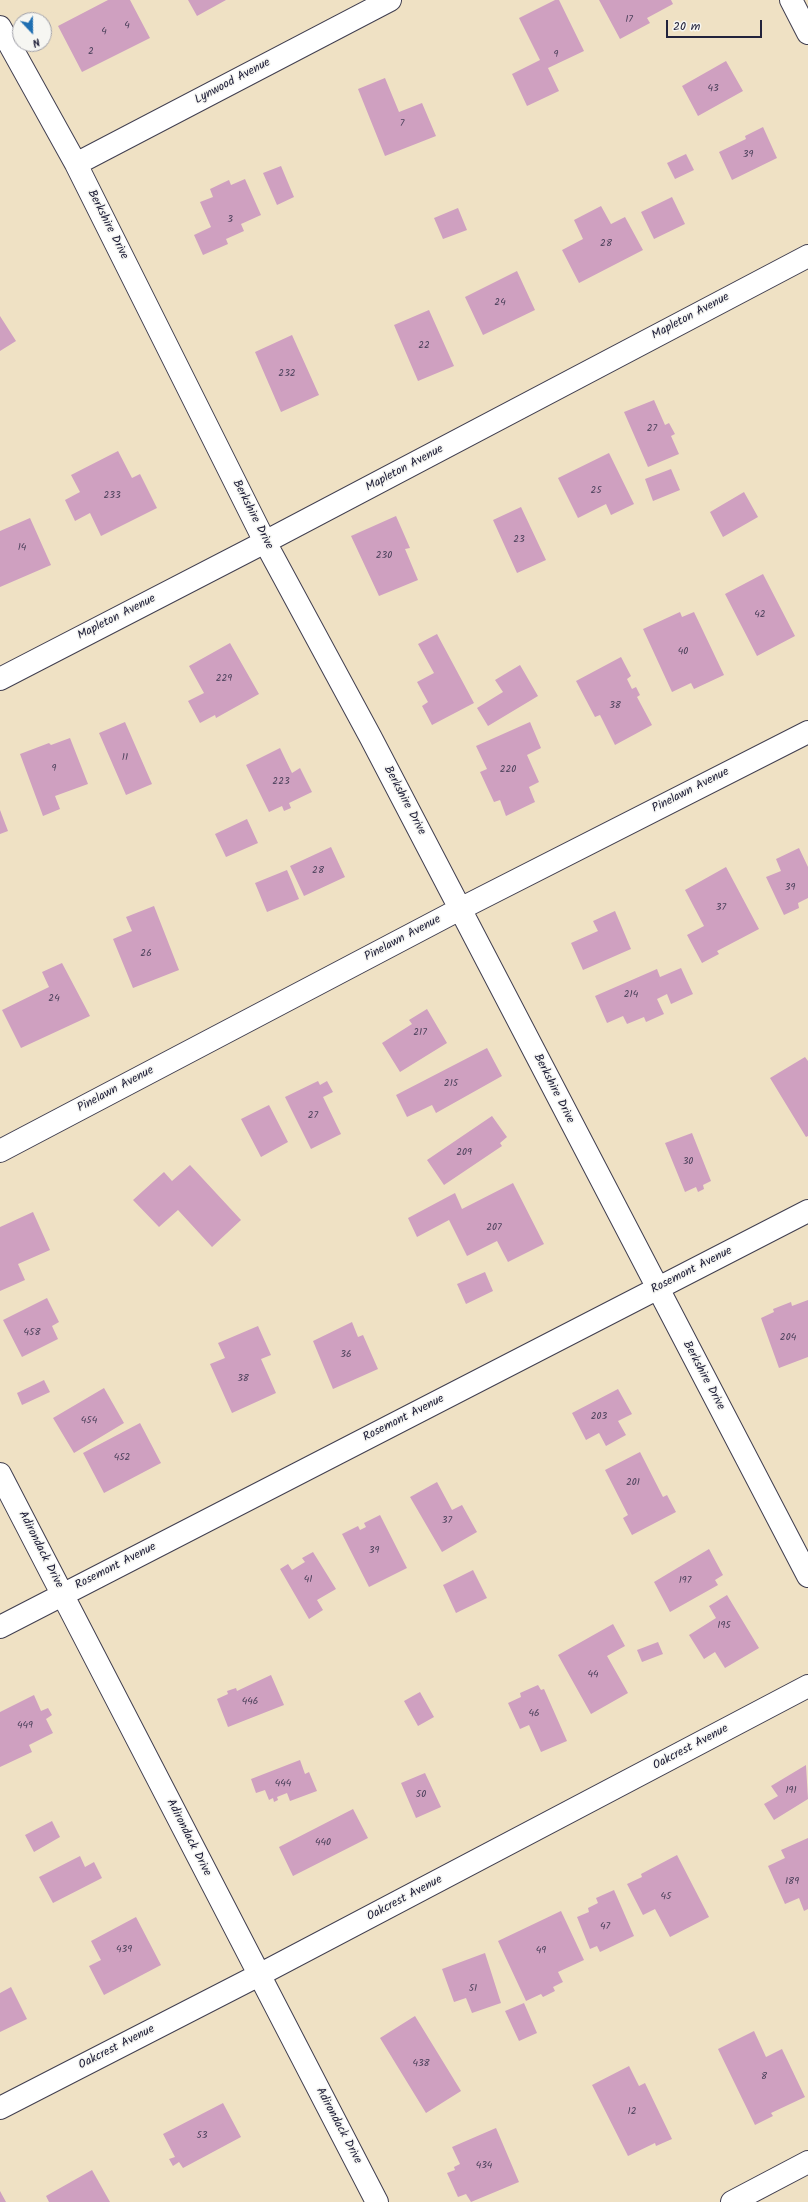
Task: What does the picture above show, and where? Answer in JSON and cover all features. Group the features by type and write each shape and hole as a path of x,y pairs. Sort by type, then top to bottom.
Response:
{"street":[{"name":"Lynwood Avenue","path":"76,164 390,0"},
{"path":"791,0 808,32"},
{"name":"Berkshire Drive","path":"0,27 76,164 265,542 371,738 808,1576"},
{"name":"Mapleton Avenue","path":"0,678 265,542 808,256"},
{"name":"Pinelawn Avenue","path":"0,1151 460,909 808,732"},
{"name":"Rosemont Avenue","path":"0,1627 808,1211"},
{"name":"Adirondack Drive","path":"0,1474 377,2202"},
{"name":"Oakcrest Avenue","path":"0,2108 259,1975 808,1686"},
{"path":"732,2202 808,2162"}],"building":[{"path":"108,0 130,0 150,38 82,72 58,26"},
{"path":"188,0 226,0 197,16"},
{"path":"555,0 559,0 584,51 548,68 559,91 527,106 512,74 540,60 519,18"},
{"path":"599,0 671,0 673,4 647,18 650,23 620,39"},
{"path":"726,61 743,91 698,116 682,86"},
{"path":"385,78 399,112 422,103 436,136 385,156 358,89"},
{"path":"763,127 777,158 732,180 719,152 746,139 745,136"},
{"path":"686,154 694,170 675,179 667,163"},
{"path":"281,166 294,197 277,205 263,173"},
{"path":"245,179 261,215 241,224 244,231 226,239 228,244 203,255 194,235 211,227 200,202 213,197 210,189 229,180 231,185"},
{"path":"672,197 685,224 654,239 641,212"},
{"path":"601,206 611,224 625,217 643,250 579,283 562,250 583,239 574,220"},
{"path":"458,208 467,230 443,239 434,218"},
{"path":"517,271 535,310 483,335 465,297"},
{"path":"429,310 454,366 418,381 394,325"},
{"path":"0,316 16,341 0,351"},
{"path":"292,335 319,395 281,412 255,352"},
{"path":"654,400 665,425 669,423 675,434 671,436 679,454 648,467 624,412"},
{"path":"118,451 132,478 140,474 157,508 101,536 90,513 75,521 65,500 80,492 71,475"},
{"path":"609,453 634,504 611,515 606,504 578,518 558,478"},
{"path":"671,469 680,490 653,501 645,479"},
{"path":"744,492 758,517 723,537 710,512"},
{"path":"521,507 546,560 517,573 493,520"},
{"path":"396,516 410,548 405,549 418,580 379,596 351,536"},
{"path":"30,518 51,565 0,587 0,531"},
{"path":"763,574 795,636 757,656 725,594"},
{"path":"680,612 682,617 694,612 724,675 694,689 691,683 672,692 643,629"},
{"path":"437,634 474,703 432,725 422,706 428,702 417,682 434,673 418,644"},
{"path":"230,643 259,694 216,718 215,715 200,723 188,701 204,693 189,666"},
{"path":"621,657 631,676 627,679 632,689 636,687 640,695 637,697 652,725 615,745 600,715 595,717 576,681"},
{"path":"520,665 538,696 488,726 477,708 503,692 495,680"},
{"path":"125,722 152,784 126,795 99,733"},
{"path":"530,722 541,748 527,755 539,782 529,787 535,802 506,816 500,800 494,802 480,772 487,769 476,746"},
{"path":"70,738 88,784 55,796 60,809 43,816 20,754 49,743 51,745"},
{"path":"280,748 292,773 300,768 312,792 289,803 291,808 284,811 282,806 269,812 246,765"},
{"path":"0,810 8,831 0,834"},
{"path":"247,819 258,843 226,857 215,834"},
{"path":"331,847 345,877 304,896 290,866"},
{"path":"799,848 808,867 808,898 798,903 799,908 784,915 766,877 781,871 776,859"},
{"path":"726,867 759,929 717,951 719,954 702,963 687,935 704,926 685,890"},
{"path":"287,870 299,899 267,912 255,883"},
{"path":"154,906 179,970 133,988 113,939 132,931 126,917"},
{"path":"615,911 631,949 583,970 571,943 598,931 593,921"},
{"path":"62,963 90,1016 21,1048 2,1010 49,987 42,972"},
{"path":"681,968 693,994 671,1004 667,994 657,999 664,1014 646,1022 644,1017 627,1024 623,1016 607,1023 595,996 657,969 660,977"},
{"path":"427,1009 447,1043 400,1072 382,1043 412,1024 409,1020"},
{"path":"487,1048 502,1076 436,1113 432,1105 407,1117 396,1095"},
{"path":"805,1057 808,1061 808,1136 806,1137 770,1078"},
{"path":"318,1081 320,1085 327,1081 333,1092 323,1097 341,1134 311,1149 285,1097"},
{"path":"269,1105 288,1142 261,1157 241,1119"},
{"path":"492,1116 507,1137 500,1143 502,1146 444,1185 427,1160"},
{"path":"692,1133 711,1181 703,1185 704,1189 698,1192 696,1187 685,1192 665,1143"},
{"path":"190,1165 241,1220 212,1247 178,1210 159,1227 133,1200 164,1172 172,1181"},
{"path":"513,1183 544,1244 508,1262 497,1241 467,1256 449,1220 417,1237 408,1218 455,1193 462,1209"},
{"path":"33,1212 50,1250 18,1264 25,1280 0,1291 0,1227"},
{"path":"485,1272 493,1291 466,1304 457,1284"},
{"path":"47,1298 59,1322 52,1326 58,1339 22,1357 3,1320"},
{"path":"808,1300 808,1357 779,1368 761,1318 774,1312 773,1309 791,1302 792,1306"},
{"path":"352,1322 358,1337 363,1335 378,1369 333,1389 313,1341"},
{"path":"258,1326 271,1355 261,1359 276,1393 232,1413 210,1364 225,1358 218,1343"},
{"path":"44,1380 50,1392 22,1405 17,1393"},
{"path":"104,1388 124,1423 74,1453 53,1418"},
{"path":"618,1389 632,1414 618,1421 626,1435 606,1446 599,1433 586,1440 572,1413"},
{"path":"140,1423 161,1463 104,1493 83,1453"},
{"path":"640,1452 663,1497 667,1495 676,1512 632,1535 623,1518 628,1515 605,1470"},
{"path":"437,1482 452,1510 462,1505 477,1532 442,1552 410,1497"},
{"path":"380,1515 407,1568 369,1587 342,1534 358,1526 360,1530 366,1527 364,1523"},
{"path":"709,1549 723,1575 715,1580 718,1585 670,1612 654,1582"},
{"path":"313,1552 336,1589 317,1600 323,1610 309,1619 280,1569 288,1564 292,1570 305,1562 302,1558"},
{"path":"473,1570 487,1598 456,1613 443,1585"},
{"path":"727,1595 759,1648 725,1668 715,1652 704,1659 689,1635 716,1618 709,1606"},
{"path":"613,1624 625,1646 607,1656 628,1693 591,1714 558,1655"},
{"path":"658,1642 663,1654 642,1662 637,1650"},
{"path":"271,1675 284,1705 228,1727 217,1699 228,1694 227,1691 236,1688 237,1691"},
{"path":"538,1685 541,1690 544,1689 567,1741 541,1752 529,1725 520,1729 508,1703 521,1697 520,1693"},
{"path":"420,1692 434,1717 418,1726 404,1701"},
{"path":"34,1695 41,1711 48,1708 52,1715 46,1719 53,1733 29,1745 32,1752 0,1767 0,1712"},
{"path":"300,1760 305,1774 309,1772 317,1791 290,1801 287,1793 277,1797 278,1800 274,1802 273,1798 269,1800 265,1790 256,1793 251,1779"},
{"path":"806,1765 808,1799 774,1820 764,1804 778,1796 771,1786"},
{"path":"425,1773 441,1807 416,1818 401,1783"},
{"path":"353,1809 368,1838 293,1876 279,1847"},
{"path":"52,1821 60,1837 34,1852 25,1835"},
{"path":"808,1838 808,1909 804,1911 799,1898 785,1904 768,1866 785,1858 781,1850"},
{"path":"677,1855 709,1917 670,1937 655,1909 643,1915 627,1884 642,1877 641,1874"},
{"path":"80,1856 85,1867 94,1862 102,1878 53,1903 39,1877"},
{"path":"614,1890 634,1936 600,1952 597,1946 590,1949 577,1917 589,1912 588,1908 598,1903 596,1898"},
{"path":"561,1911 584,1960 558,1972 563,1982 553,1987 555,1991 543,1997 541,1994 526,2001 498,1941"},
{"path":"136,1917 161,1965 104,1995 89,1966 101,1960 91,1941"},
{"path":"485,1953 501,2003 472,2013 466,1998 454,2002 442,1969"},
{"path":"11,1987 27,2019 0,2032 0,1993"},
{"path":"524,2003 537,2033 519,2041 505,2011"},
{"path":"415,2016 461,2091 426,2113 380,2038"},
{"path":"754,2031 766,2057 782,2049 805,2097 771,2113 773,2116 755,2125 718,2049"},
{"path":"629,2066 639,2086 645,2083 672,2139 656,2146 655,2143 628,2156 592,2085"},
{"path":"223,2103 241,2137 183,2168 179,2162 173,2166 169,2159 175,2157 163,2134"},
{"path":"496,2128 519,2182 471,2202 466,2194 458,2197 447,2173 455,2170 454,2167 460,2164 452,2147"},
{"path":"92,2170 110,2202 49,2202 46,2196"},
{"path":"0,2191 6,2202 0,2202"}]}
